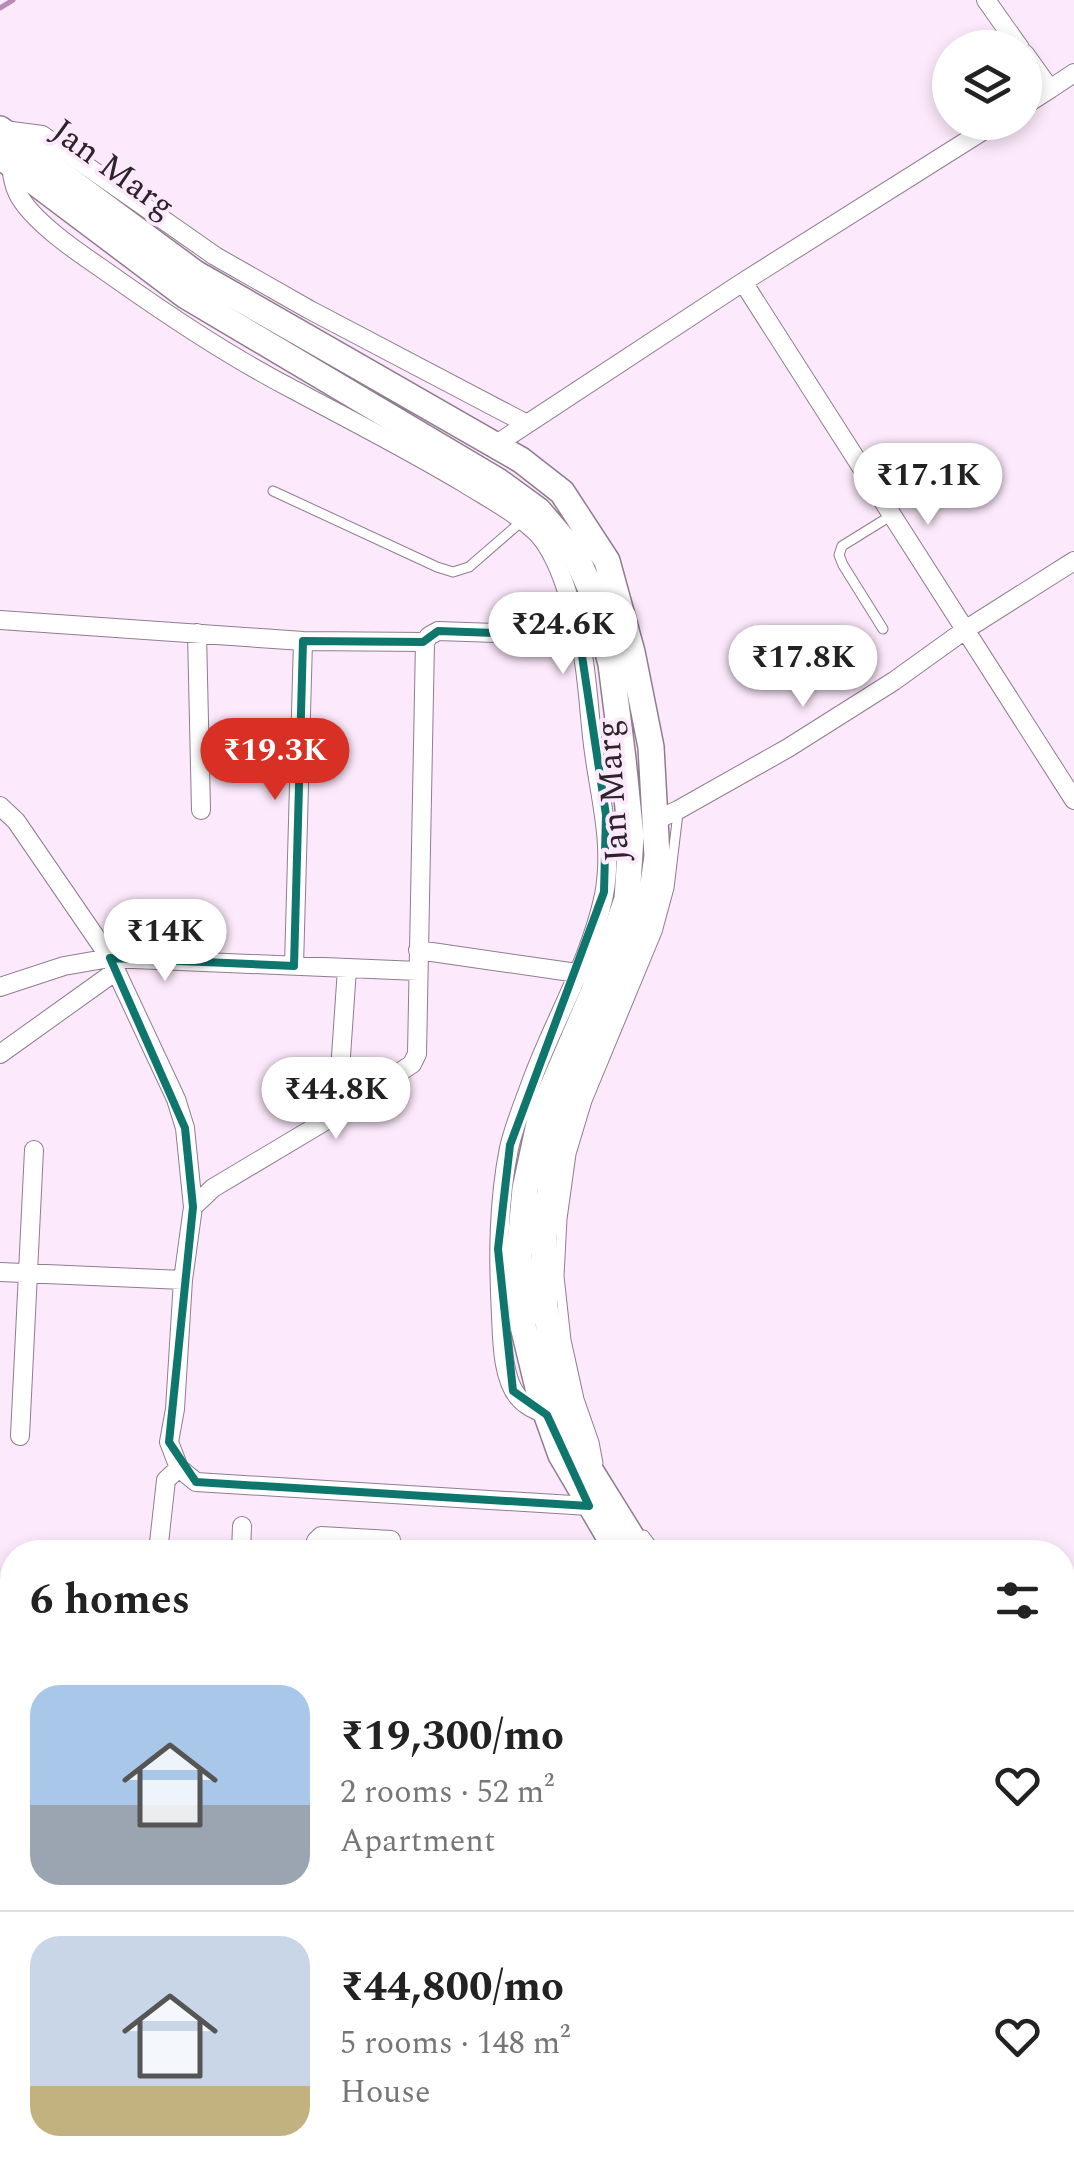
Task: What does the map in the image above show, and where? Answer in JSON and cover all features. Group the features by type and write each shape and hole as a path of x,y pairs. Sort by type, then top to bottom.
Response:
{"main road":[{"name":"Jan Marg","path":"3,144 196,273 521,460 562,492 607,561 632,652 667,815 656,856 650,905 565,1120 552,1172 544,1236 545,1308 563,1393 587,1465 605,1501 615,1540"},
{"name":"Jan Marg","path":"3,144 186,296 498,481 538,510 574,552 592,594 611,664 631,836 627,899 590,975 541,1114 525,1188 519,1255 523,1326 540,1396 561,1455 605,1501 633,1540"}],"street":[{"path":"986,0 1007,30"},
{"path":"1042,94 1074,73"},
{"path":"1042,78 1050,89"},
{"path":"418,950 590,975 593,935 608,858 606,816 593,747 586,670 574,614 558,569 539,534 504,507 412,452 291,389 156,308 84,256 20,198 3,144 42,134 215,256 528,424"},
{"path":"495,445 968,140"},
{"path":"743,282 1074,800"},
{"path":"667,815 788,748 1074,560"},
{"path":"0,620 302,641 425,642"},
{"path":"192,1207 213,1188 412,1064 416,1054 425,642 429,636 438,631 579,636"},
{"path":"198,633 202,810"},
{"path":"294,966 302,641"},
{"path":"0,806 16,820 113,965 176,1099 184,1128 192,1207 169,1442 179,1468 196,1482 605,1501"},
{"path":"0,1054 113,965"},
{"path":"0,987 64,966 294,966 418,971"},
{"path":"337,1114 347,969"},
{"path":"20,1436 34,1150"},
{"path":"0,1272 183,1280"},
{"path":"159,1540 166,1480 179,1468"},
{"path":"241,1540 242,1526"},
{"path":"318,1540 321,1536 391,1540"}],"lane":[{"path":"273,491 453,572 469,567 522,521"},
{"path":"883,629 839,554 842,546 892,515"},
{"path":"605,1501 645,1540"}],"highlighted area":[{"path":"438,631 579,636 606,815 604,892 510,1145 498,1249 513,1391 547,1415 589,1506 196,1482 169,1442 193,1207 185,1128 110,958 294,966 303,641 423,642"}],"building":[{"path":"154,912 161,948 131,946 126,917"}],"waterway":[{"path":"0,8 13,0"}]}
